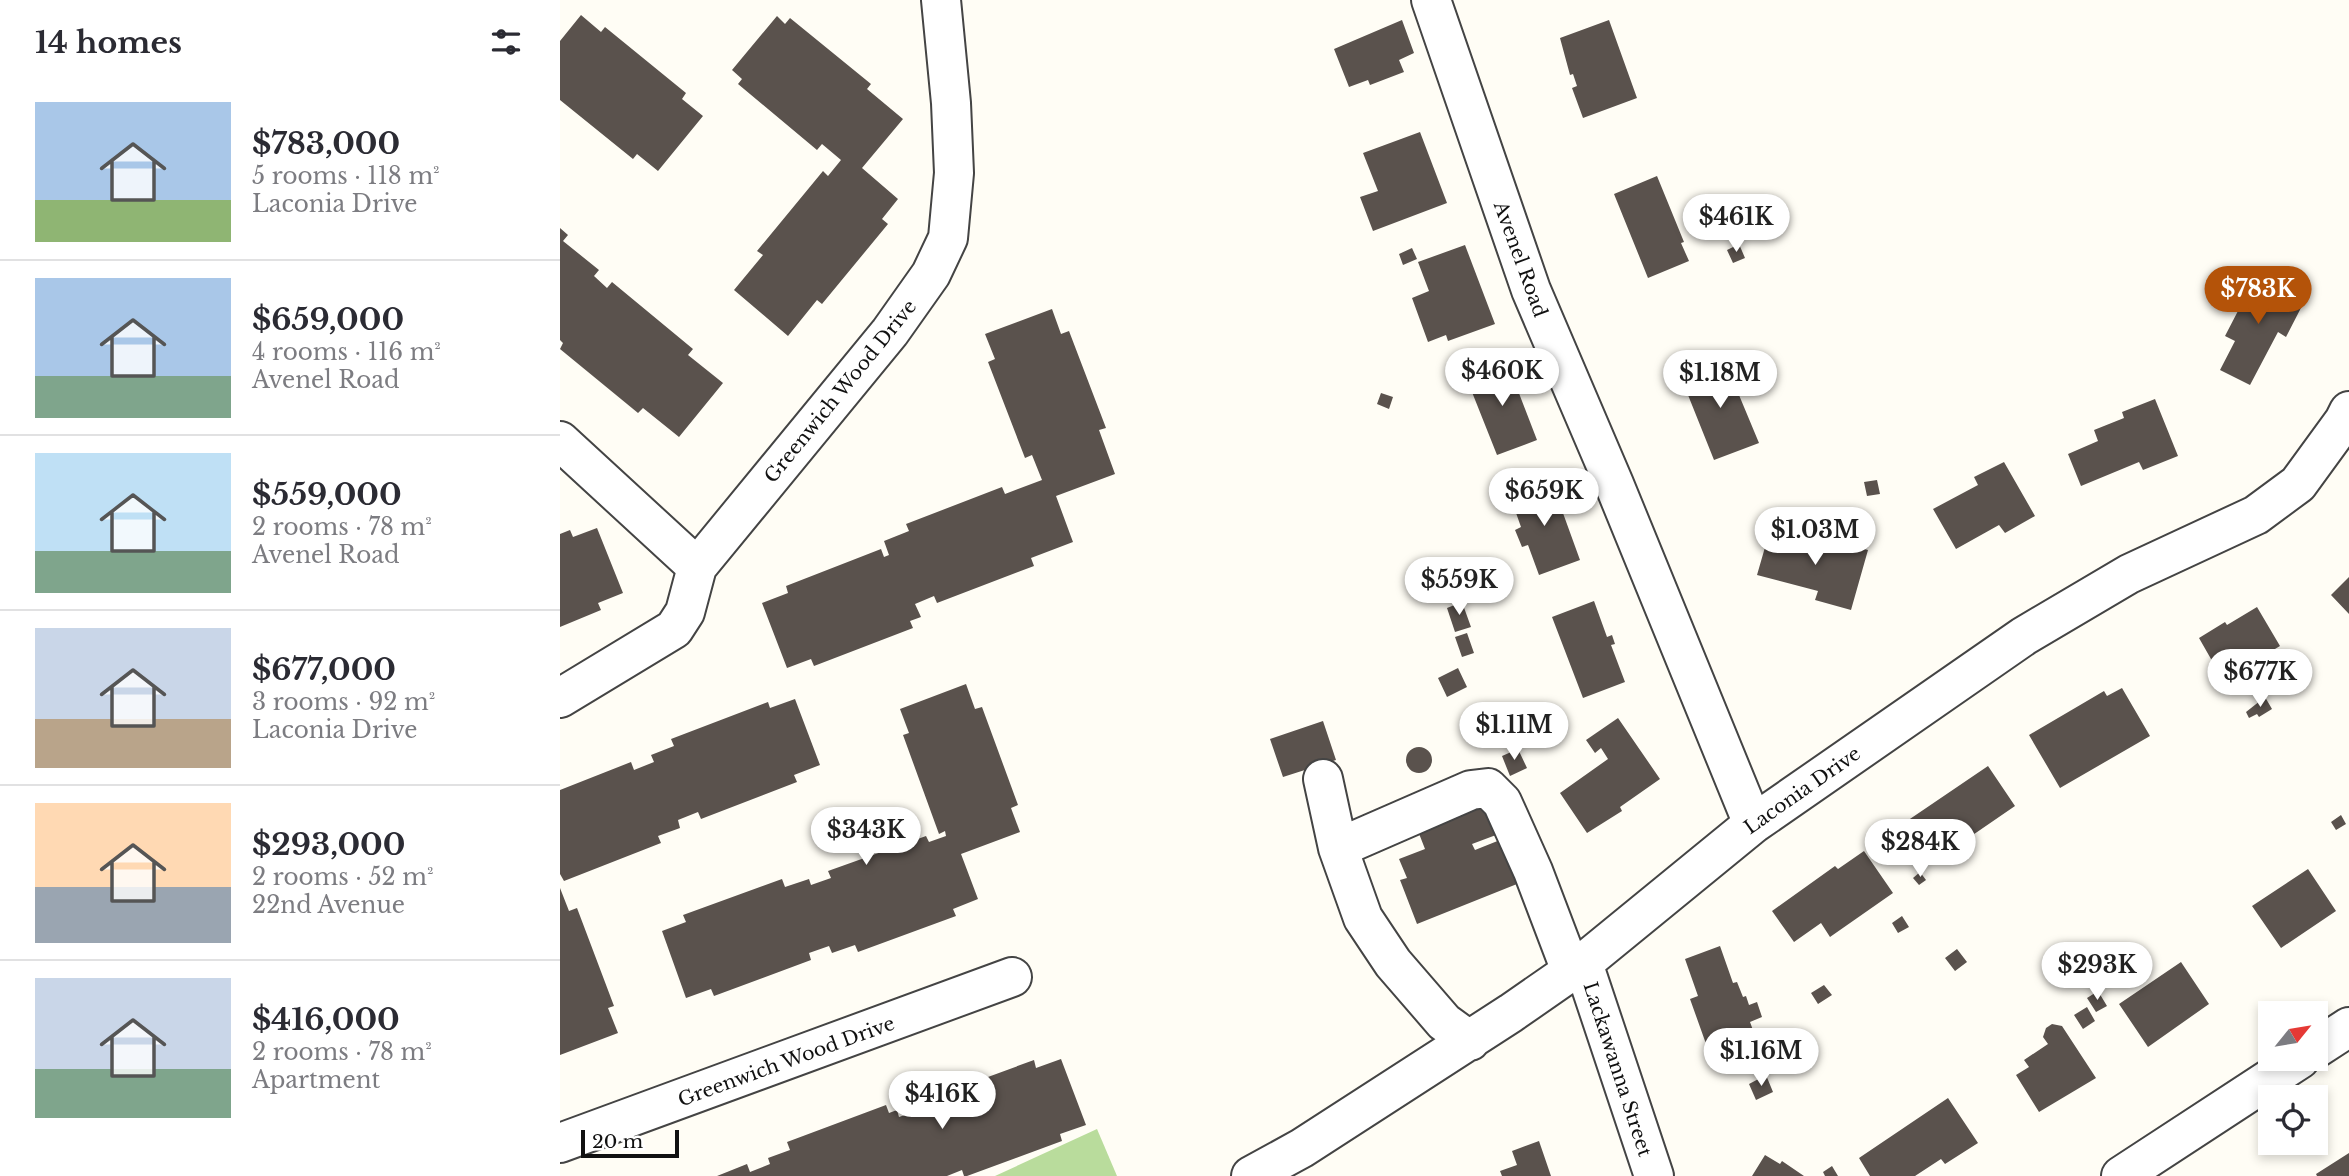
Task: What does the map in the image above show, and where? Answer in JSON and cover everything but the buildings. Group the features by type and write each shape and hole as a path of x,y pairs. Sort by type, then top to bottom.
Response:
{"street":[{"name":"Greenwich Wood Drive","path":"560,698 674,629 685,612 697,567 890,332 931,274 948,238 954,173 951,103 941,0"},
{"name":"Avenel Road","path":"1430,0 1531,290 1614,484 1752,824"},
{"name":"Laconia Drive","path":"1251,1176 1302,1148 1470,1041 1577,967 1752,824 2024,636 2129,574 2256,515 2298,484 2349,411"},
{"path":"560,441 697,567"},
{"path":"1323,779 1338,848 1363,918 1392,963 1444,1022 1470,1041"},
{"name":"Lackawanna Street","path":"1338,848 1471,790 1488,788 1502,802 1577,967 1654,1176"},
{"name":"Greenwich Wood Drive","path":"560,1143 1012,977"},
{"path":"2328,1041 2349,1027"},
{"path":"2121,1176 2282,1071"}],"green space":[{"path":"1097,1129 1117,1176 995,1176"}]}
